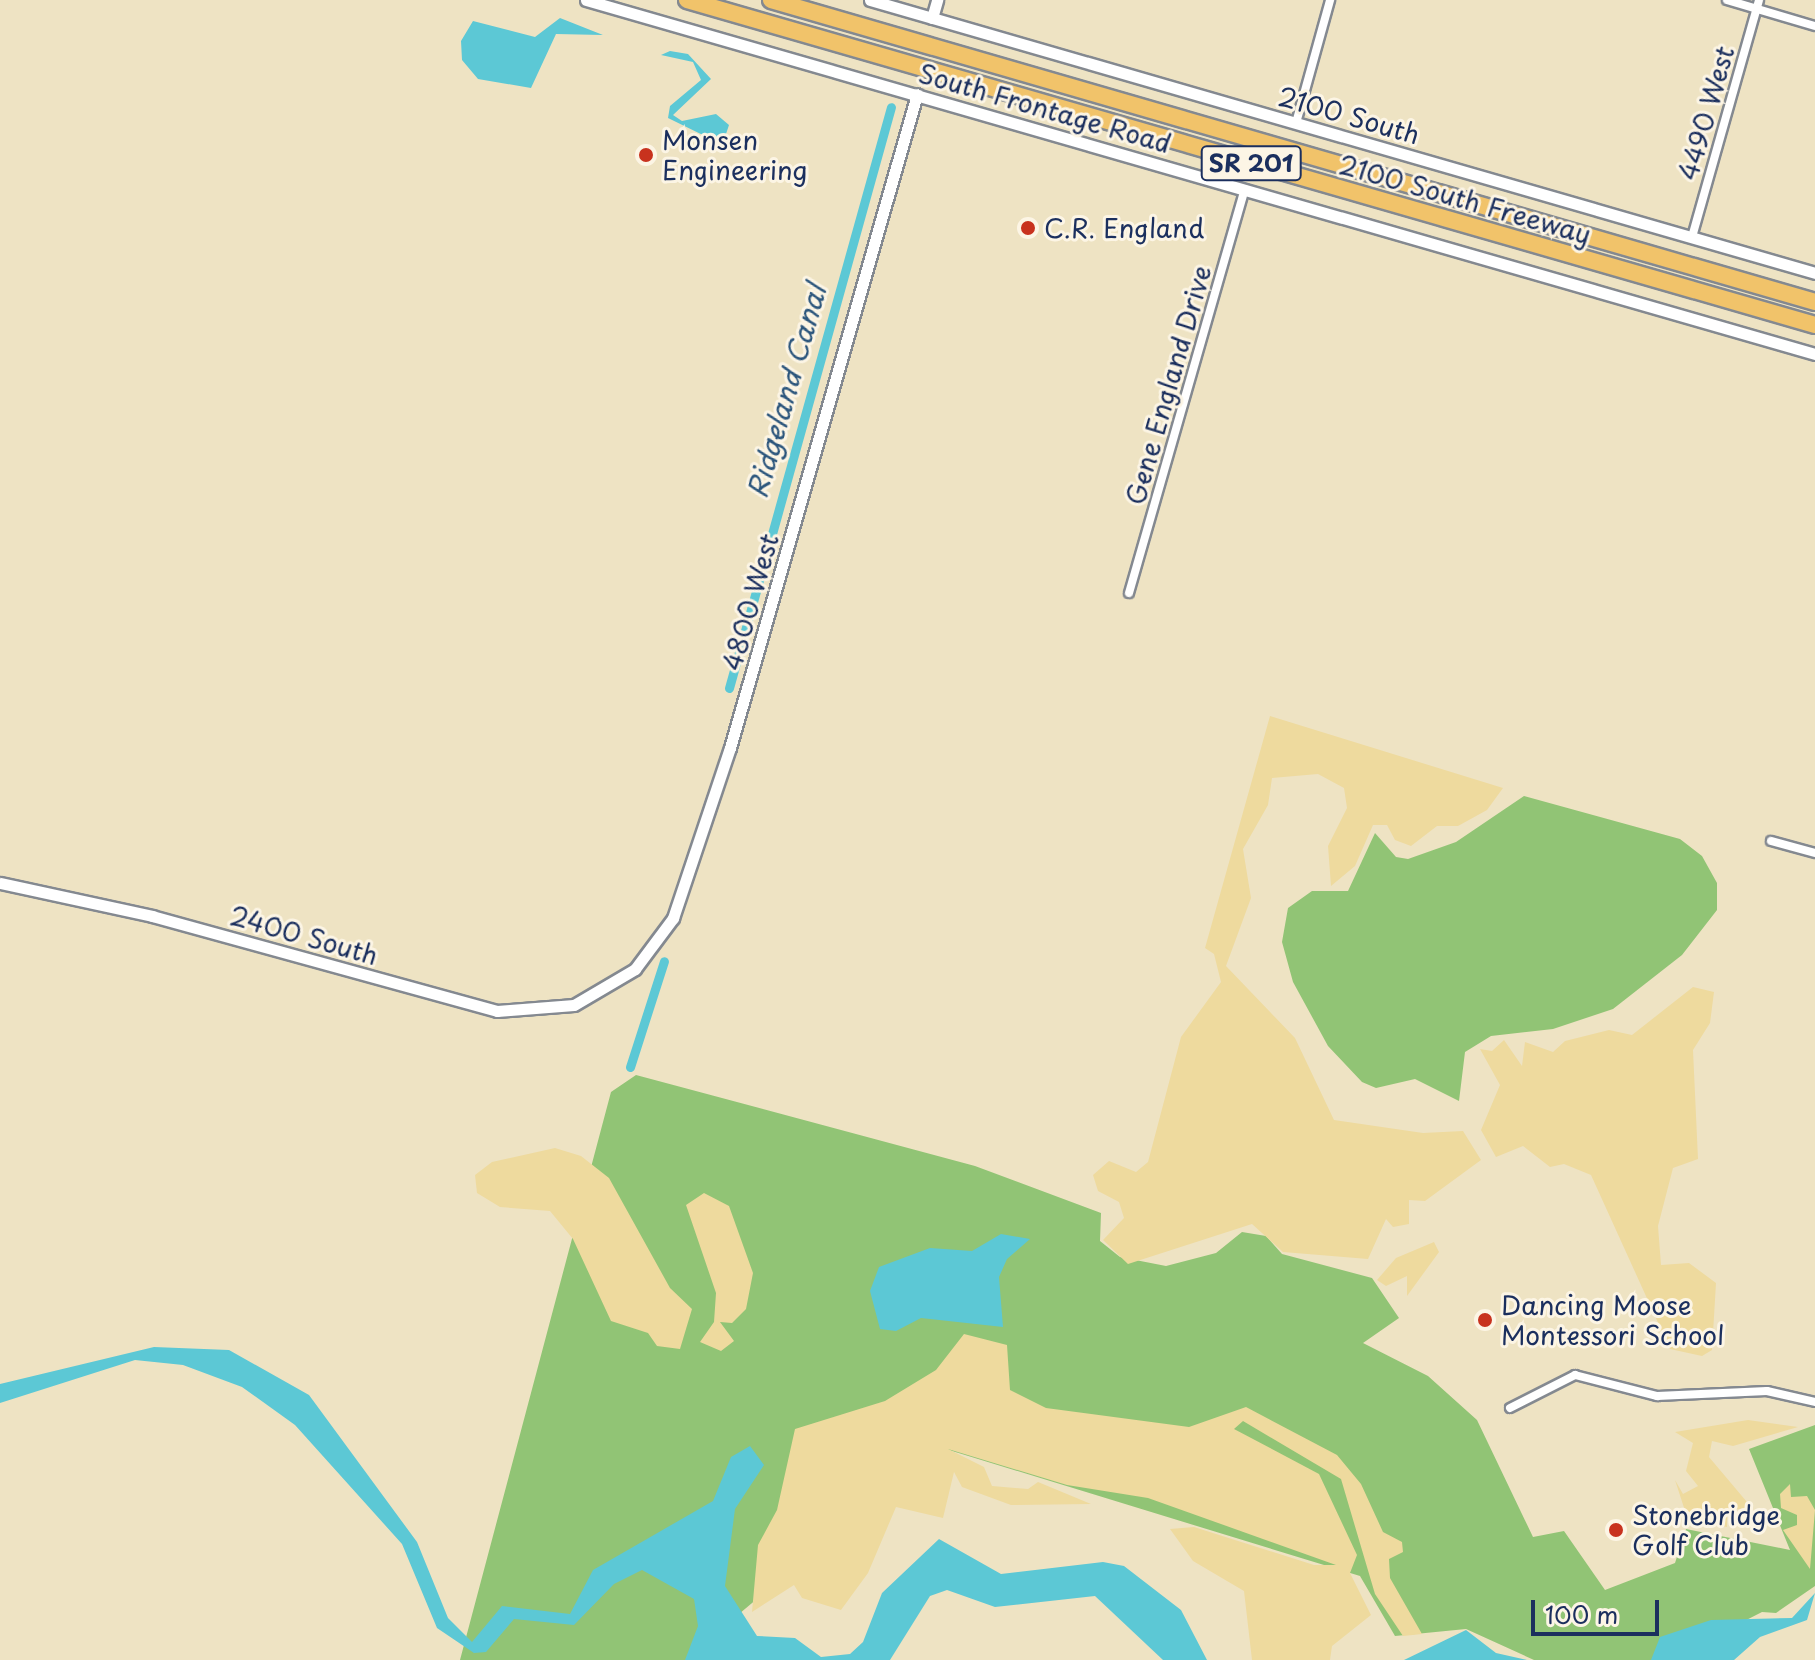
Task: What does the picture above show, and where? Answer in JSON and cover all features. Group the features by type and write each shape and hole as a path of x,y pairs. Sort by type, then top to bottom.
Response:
{"highway":[{"name":"2100 South Freeway","path":"687,0 1815,325"},
{"name":"2100 South Freeway","path":"771,0 1815,302"}],"street":[{"name":"South Frontage Road","path":"586,0 1815,354"},
{"name":"2100 South","path":"870,0 1815,273"},
{"path":"932,18 937,0"},
{"path":"1296,123 1330,0"},
{"path":"1727,0 1758,4 1815,26"},
{"name":"4490 West","path":"1692,237 1758,4"},
{"name":"4800 West","path":"596,996 655,948 682,894 917,94"},
{"name":"Gene England Drive","path":"1129,593 1245,189"},
{"path":"1771,841 1815,853"},
{"name":"2400 South","path":"0,883 152,916 497,1011 550,1011 596,996"},
{"path":"1510,1408 1575,1375 1657,1396 1767,1391 1815,1402"}],"green space":[{"path":"1524,796 1680,839 1702,856 1717,883 1717,910 1682,955 1613,1009 1553,1029 1491,1036 1465,1052 1459,1101 1415,1079 1376,1088 1362,1082 1328,1046 1293,982 1282,942 1288,908 1312,891 1348,891 1375,833 1396,857 1408,859 1456,842"},
{"name":"Stonebridge Golf Club","path":"636,1075 975,1166 1101,1213 1100,1241 1120,1257 1166,1266 1216,1253 1242,1232 1266,1236 1282,1254 1372,1278 1399,1318 1363,1343 1428,1376 1477,1420 1533,1537 1564,1531 1605,1590 1675,1563 1686,1529 1790,1550 1749,1449 1815,1425 1815,1586 1776,1613 1762,1612 1668,1660 1534,1660 1466,1629 1395,1636 1360,1576 939,1447 727,1624 714,1660 460,1660 611,1092"}],"sand":[{"path":"1270,716 1503,788 1487,810 1458,826 1437,826 1411,846 1395,840 1387,825 1373,825 1355,866 1331,886 1328,846 1347,808 1344,788 1318,774 1272,778 1268,805 1243,849 1251,898 1226,966 1295,1038 1334,1120 1423,1133 1463,1131 1481,1160 1425,1201 1409,1200 1409,1224 1393,1227 1386,1219 1368,1259 1283,1252 1252,1224 1128,1264 1103,1240 1124,1218 1119,1202 1098,1191 1093,1175 1109,1161 1136,1172 1148,1162 1181,1037 1221,982 1214,954 1205,948"},
{"path":"1693,987 1714,992 1710,1023 1693,1050 1698,1159 1673,1168 1658,1226 1661,1265 1689,1263 1716,1283 1712,1350 1702,1356 1670,1349 1591,1175 1564,1164 1550,1167 1523,1146 1496,1157 1481,1130 1500,1085 1480,1049 1492,1051 1504,1040 1522,1066 1525,1042 1553,1052 1565,1041 1609,1030 1632,1035"},
{"path":"555,1148 581,1156 609,1178 670,1288 692,1309 680,1349 657,1346 648,1333 611,1321 573,1239 550,1211 500,1207 477,1193 475,1175 492,1162"},
{"path":"704,1193 729,1206 753,1273 746,1309 732,1323 720,1322 734,1341 721,1351 700,1342 714,1322 716,1293 686,1205"},
{"path":"1434,1242 1439,1252 1407,1296 1407,1276 1386,1286 1377,1280 1396,1258"},
{"path":"964,1334 1007,1345 1010,1390 1046,1408 1189,1427 1246,1407 1337,1455 1361,1484 1383,1532 1402,1542 1403,1552 1389,1559 1390,1578 1422,1634 1403,1636 1375,1594 1341,1479 1243,1421 1234,1429 1319,1474 1357,1555 1350,1573 1371,1615 1332,1646 1330,1660 1252,1660 1244,1591 1193,1561 1170,1529 1194,1527 1314,1565 1336,1565 1148,1498 1067,1485 948,1449 984,1467 992,1486 1028,1489 1038,1482 1091,1504 1011,1505 962,1487 954,1472 943,1518 896,1507 868,1573 841,1610 802,1598 794,1585 752,1612 758,1545 777,1510 795,1429 885,1401 936,1370"},
{"path":"1748,1420 1798,1427 1733,1446 1712,1441 1709,1457 1752,1508 1727,1510 1727,1527 1688,1520 1675,1480 1683,1494 1698,1486 1686,1471 1693,1443 1675,1432"},
{"path":"1790,1484 1791,1497 1807,1496 1815,1510 1810,1569 1783,1530 1797,1525 1797,1515 1781,1508 1780,1494"}],"water":[{"path":"560,18 603,35 556,34 531,88 478,79 462,60 461,41 473,21 535,37"},
{"path":"670,51 688,54 711,79 673,115 682,121 716,114 729,125 725,137 711,139 668,118 670,106 701,80 693,62 661,55"},
{"path":"1001,1234 1030,1239 1007,1259 999,1277 1003,1327 921,1318 896,1331 880,1329 870,1291 879,1267 930,1248 972,1251"},
{"path":"154,1347 229,1350 309,1395 417,1542 448,1618 472,1642 502,1606 570,1614 593,1570 713,1501 731,1457 750,1446 764,1465 735,1509 725,1586 757,1636 795,1638 821,1657 850,1654 863,1642 882,1593 939,1539 1001,1574 1103,1562 1124,1566 1181,1610 1207,1660 1163,1660 1095,1596 995,1607 947,1590 930,1596 890,1660 685,1660 698,1626 694,1599 642,1570 614,1584 574,1625 514,1619 486,1652 474,1653 437,1628 402,1544 295,1425 242,1387 183,1365 135,1360 0,1403 0,1384"},
{"path":"1815,1593 1807,1620 1760,1637 1734,1660 1651,1660 1660,1637 1711,1620 1792,1618"},
{"path":"1466,1630 1496,1653 1527,1660 1404,1660"}],"waterway":[{"name":"Ridgeland Canal","path":"729,688 891,107"},
{"name":"Ridgeland Canal","path":"630,1067 664,961"}],"place":[{"name":"Monsen Engineering","path":"646,155"},
{"name":"C.R. England","path":"1028,228"},
{"name":"Dancing Moose Montessori School","path":"1485,1320"},
{"name":"Stonebridge Golf Club","path":"1616,1530"}]}
